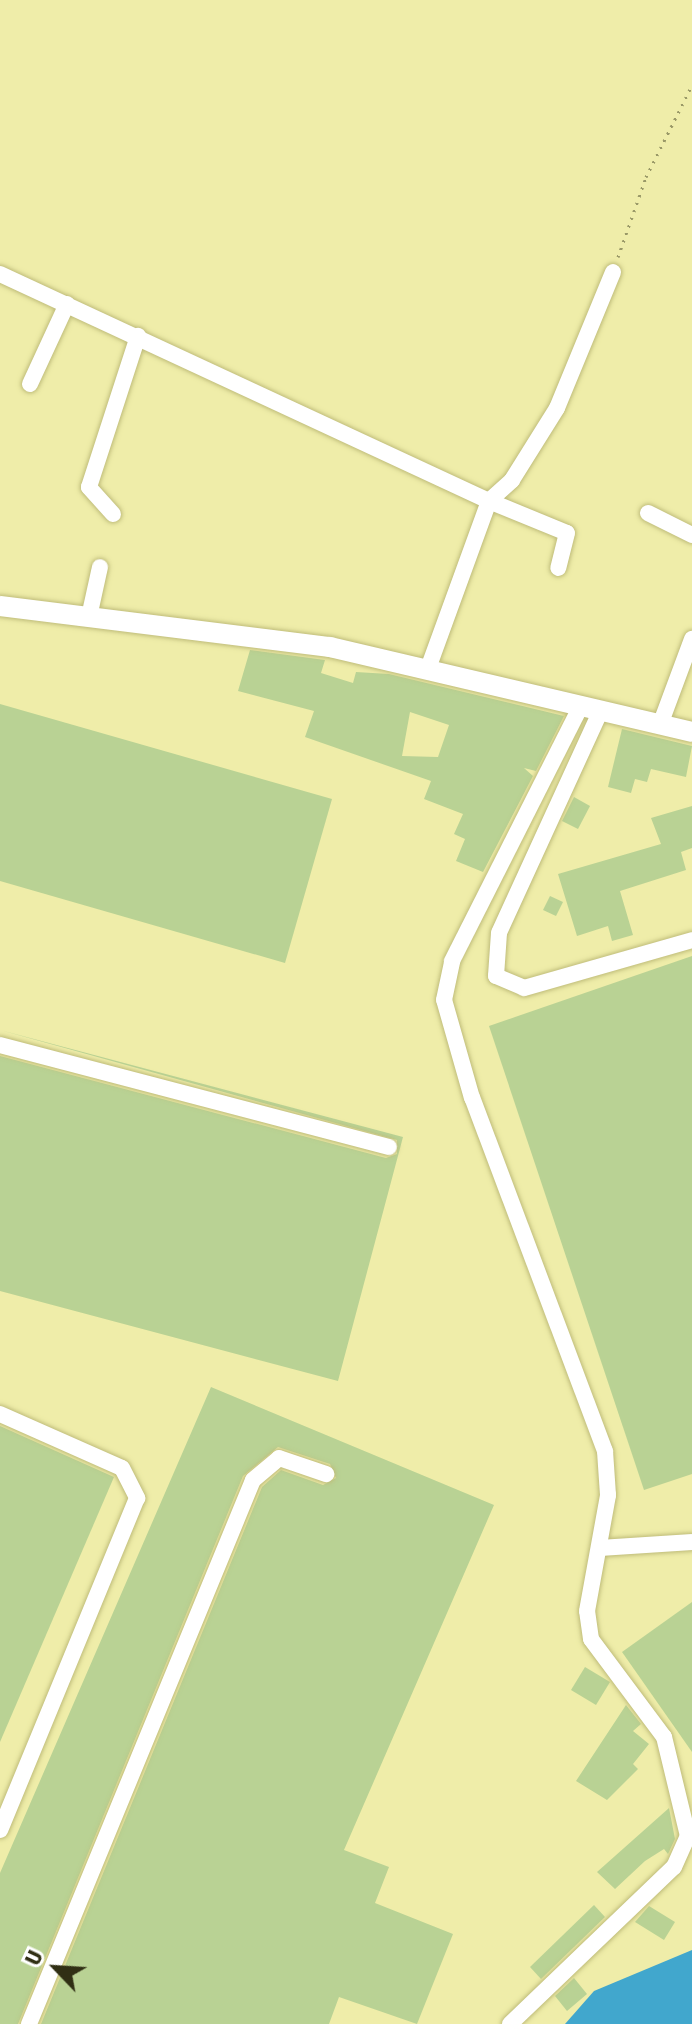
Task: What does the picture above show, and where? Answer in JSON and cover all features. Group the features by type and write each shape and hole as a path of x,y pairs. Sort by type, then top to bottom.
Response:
{"main road":[{"path":"0,606 330,647 692,732"}],"street":[{"path":"428,669 489,501 512,480 557,408 613,272"},
{"path":"0,274 489,501 567,533 558,568"},
{"path":"30,384 67,304"},
{"path":"113,514 89,487 138,336"},
{"path":"648,513 692,535"},
{"path":"89,617 100,567"},
{"path":"660,725 692,639"},
{"path":"591,708 499,933 496,976 524,988 692,940"},
{"path":"510,2024 689,1847 687,1823 664,1737 591,1639 587,1611 608,1495 598,1422 502,1180 444,1000 452,961 591,708"},
{"path":"0,1045 389,1147"},
{"path":"0,1414 122,1468 137,1498 0,1830"},
{"path":"29,2024 253,1480 279,1458 326,1474"},
{"path":"600,1548 692,1542"}],"path":[{"path":"613,272 646,177 692,85"}],"water":[{"path":"692,1950 692,2024 565,2024 594,1991"}],"building":[{"path":"250,650 325,660 321,673 353,683 356,672 389,674 564,716 536,771 524,768 533,776 483,872 456,861 465,839 454,834 463,814 424,799 431,781 305,737 314,711 238,691","holes":["410,712 449,725 438,757 402,756"]},
{"path":"0,704 332,799 285,963 0,881"},
{"path":"622,729 692,746 686,777 651,769 647,782 635,779 631,793 608,787"},
{"path":"574,797 590,806 578,829 562,821"},
{"path":"692,806 692,848 681,852 686,870 620,891 633,935 612,941 608,926 577,936 558,874 661,844 651,818"},
{"path":"550,896 563,902 556,916 543,910"},
{"path":"692,956 692,1474 644,1490 489,1026"},
{"path":"0,1030 403,1137 338,1381 0,1291 0,1056 386,1158 397,1154 397,1140"},
{"path":"211,1387 494,1505 344,1850 389,1867 375,1903 453,1934 417,2024 339,1997 329,2024 41,2024 262,1487 281,1470 323,1485 336,1478 330,1464 278,1447 243,1476 18,2024 0,2024 0,1873"},
{"path":"0,1426 114,1477 0,1742"},
{"path":"692,1602 692,1752 622,1652"},
{"path":"585,1667 610,1682 596,1705 571,1690"},
{"path":"626,1705 641,1724 633,1731 649,1744 633,1764 638,1769 607,1800 576,1781"},
{"path":"669,1808 675,1839 668,1854 664,1849 645,1861 615,1889 597,1872"},
{"path":"594,1905 605,1917 541,1979 530,1967"},
{"path":"649,1906 675,1922 664,1940 635,1922"},
{"path":"574,1978 587,1994 567,2011 555,1996"}]}
